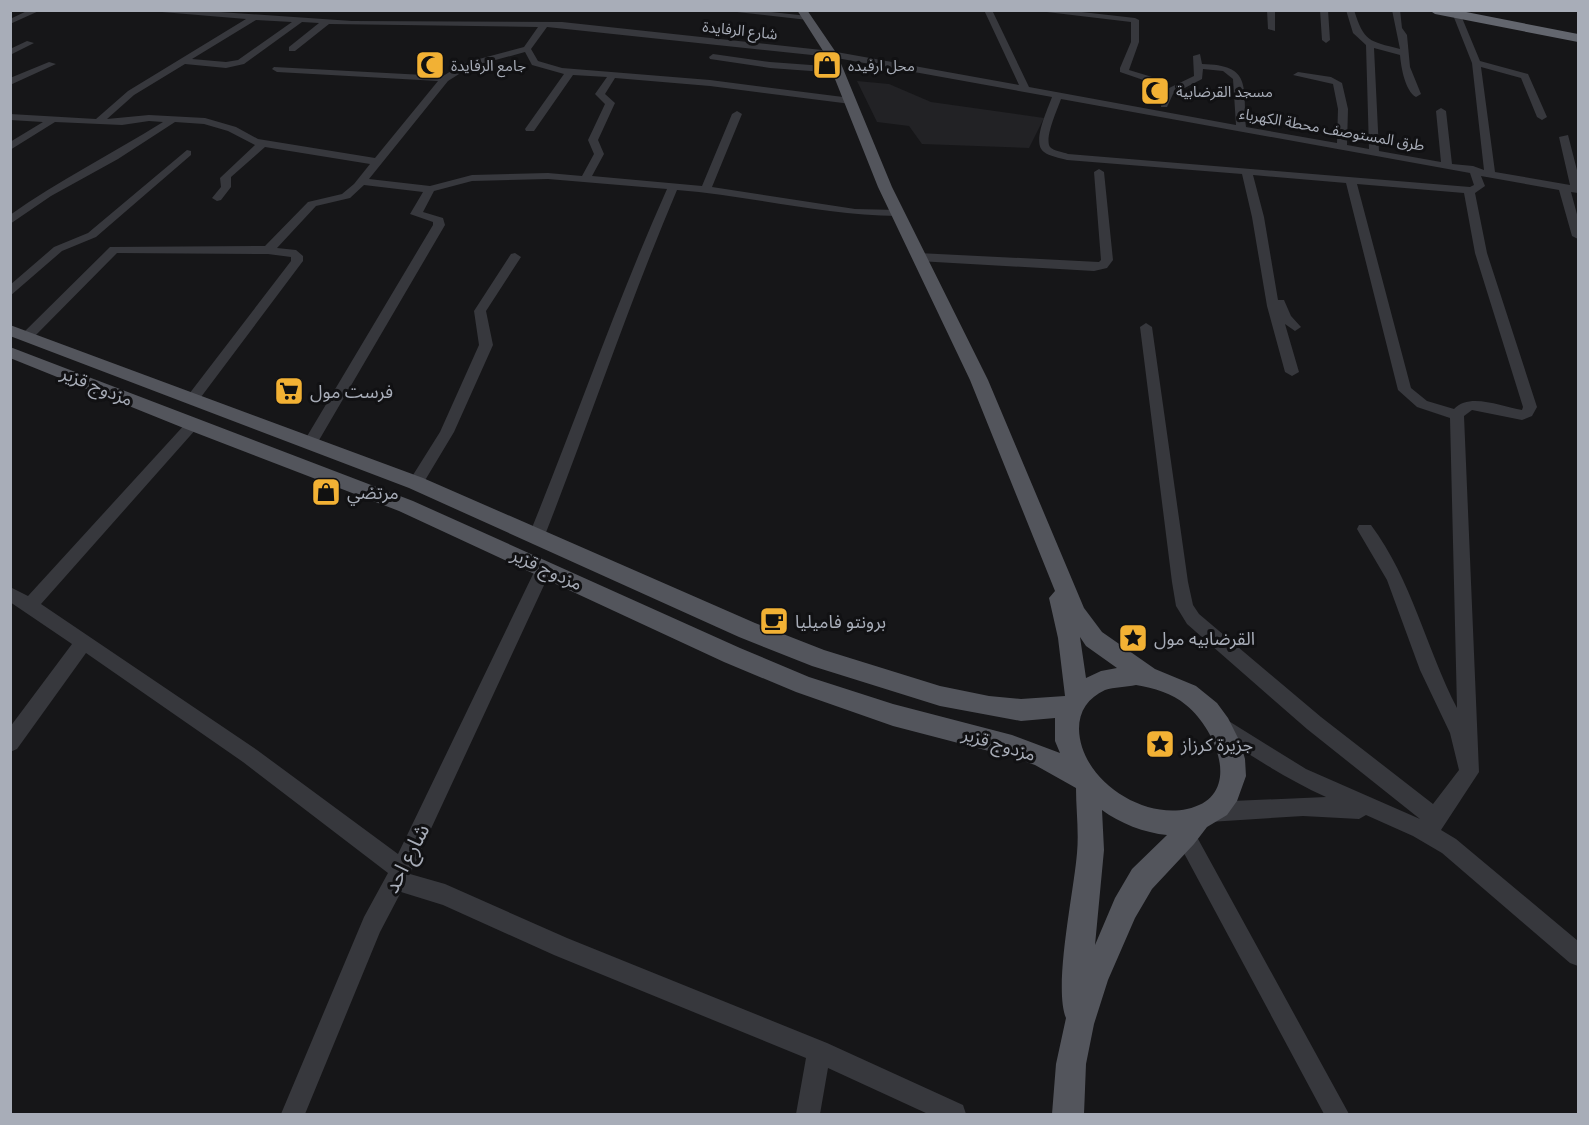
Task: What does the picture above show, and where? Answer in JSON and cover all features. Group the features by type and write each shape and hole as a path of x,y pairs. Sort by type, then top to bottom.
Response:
{"highway":[{"path":"1435,10 1578,32"},
{"path":"1459,13 1578,38"}],"main road":[{"path":"805,14 831,54 876,166 979,380 1075,613 1087,631 1104,648 1148,677 1172,685 1194,698 1218,722 1231,750 1232,779 1220,803 1197,822 1142,879 1125,908 1094,979 1078,1024 1071,1064 1068,1114"},
{"name":"مزدوج قزير","path":"19,333 416,483 747,630 851,669 940,696 989,706 1021,710 1075,702"},
{"name":"مزدوج قزير","path":"10,352 192,425 406,506 485,540 732,655 804,685 893,715 1012,746 1043,757 1086,782"},
{"path":"485,540 503,520"},
{"path":"1051,557 1069,638 1075,702"},
{"path":"1148,677 1112,677 1092,685 1075,702 1067,719 1068,749 1086,782 1121,810 1140,818 1161,822 1197,822"},
{"path":"1078,1024 1077,974 1091,850 1086,782"}],"street":[{"path":"10,22 37,10"},
{"name":"شارع الرفايدة","path":"142,10 298,21 544,25 615,30 831,54"},
{"path":"352,23 368,10"},
{"path":"723,10 805,14"},
{"path":"988,10 1026,91"},
{"path":"1034,10 1135,20 1135,42 1124,68 1125,72 1159,82 1166,95"},
{"path":"1271,10 1272,29"},
{"path":"1324,10 1326,40"},
{"path":"1350,10 1357,33 1370,44 1404,53"},
{"path":"1396,10 1398,28 1403,35 1406,67 1416,94"},
{"path":"1459,13 1476,63 1490,173"},
{"path":"98,122 131,93 252,19"},
{"path":"182,61 226,64 241,62 298,21"},
{"path":"292,49 326,22"},
{"path":"268,250 312,204 346,196 362,182 444,79 467,65 527,49 544,25"},
{"path":"10,52 30,43"},
{"path":"1370,44 1374,152"},
{"path":"527,49 531,59 542,67 570,72 710,83 851,100"},
{"name":"طرق المستوصف محطة الكهرباء","path":"831,54 1057,97 1342,146 1578,190"},
{"path":"1161,115 1166,95 1176,87 1199,76 1198,55"},
{"path":"712,57 770,65 838,70"},
{"path":"1476,63 1525,76 1542,117"},
{"path":"10,82 52,64"},
{"path":"1197,66 1224,68 1236,74 1241,129"},
{"path":"277,69 444,79"},
{"path":"530,129 570,72"},
{"path":"585,179 600,154 593,140 610,103 600,94 614,75"},
{"path":"1298,75 1337,83 1343,109 1342,146"},
{"path":"1057,97 1046,126 1044,139 1047,150 1053,153 1089,159 1469,190 1480,186 1473,170"},
{"path":"1441,111 1447,165"},
{"path":"706,189 737,114"},
{"path":"10,117 98,122 122,122 149,118 215,123 232,129 247,140 262,144 378,162"},
{"path":"10,147 52,120"},
{"path":"10,221 39,198 114,157 172,120"},
{"path":"1564,137 1578,190"},
{"path":"217,198 226,187 225,178 262,144"},
{"path":"10,292 58,249 92,235 187,153"},
{"path":"918,257 1095,267 1103,265 1107,260 1099,172"},
{"path":"1252,173 1279,300 1285,317 1295,327"},
{"path":"1252,173 1273,306 1292,372"},
{"path":"362,182 430,189 458,180 488,176 585,179 706,189 771,197 855,212 898,213"},
{"path":"1351,181 1405,390 1422,404 1457,415"},
{"path":"1564,187 1578,236"},
{"path":"537,535 589,404 634,274 673,188"},
{"path":"310,443 440,225 439,220 416,214 430,189"},
{"path":"1432,826 1469,772 1457,415 1464,407 1472,405 1522,415 1527,413 1530,407 1481,253 1478,225 1469,190"},
{"path":"19,333 114,249 268,250 292,253 297,256 297,261 193,398"},
{"path":"416,483 447,432 486,345 486,336 479,320 480,311 515,257"},
{"path":"1146,327 1180,582 1185,606 1193,619 1330,736 1432,826 1449,846 1578,956"},
{"path":"30,605 192,425"},
{"path":"1365,529 1389,562 1400,586 1429,670 1468,755"},
{"name":"شارع احد","path":"293,1114 372,924 399,875 544,568"},
{"path":"10,594 30,605 83,644 250,756 399,875 562,947 819,1051 954,1114"},
{"path":"10,743 83,644"},
{"path":"1218,722 1266,756 1299,775 1386,814"},
{"path":"1337,1114 1197,822 1324,806 1386,814 1432,826"},
{"path":"808,1114 819,1051"}],"shaded area":[{"path":"857,81 889,84 931,102 1044,118 1029,148 922,144 909,126 877,122"}],"place":[{"name":"جامع الرفايدة","path":"430,65"},
{"name":"محل ارفيده","path":"827,65"},
{"name":"مسجد القرضابية","path":"1155,91"},
{"name":"فرست مول","path":"289,391"},
{"name":"مرتضي","path":"326,492"},
{"name":"برونتو فاميليا","path":"774,621"},
{"name":"القرضابيه مول","path":"1133,638"},
{"name":"جزيرة كرزاز","path":"1160,744"}]}
